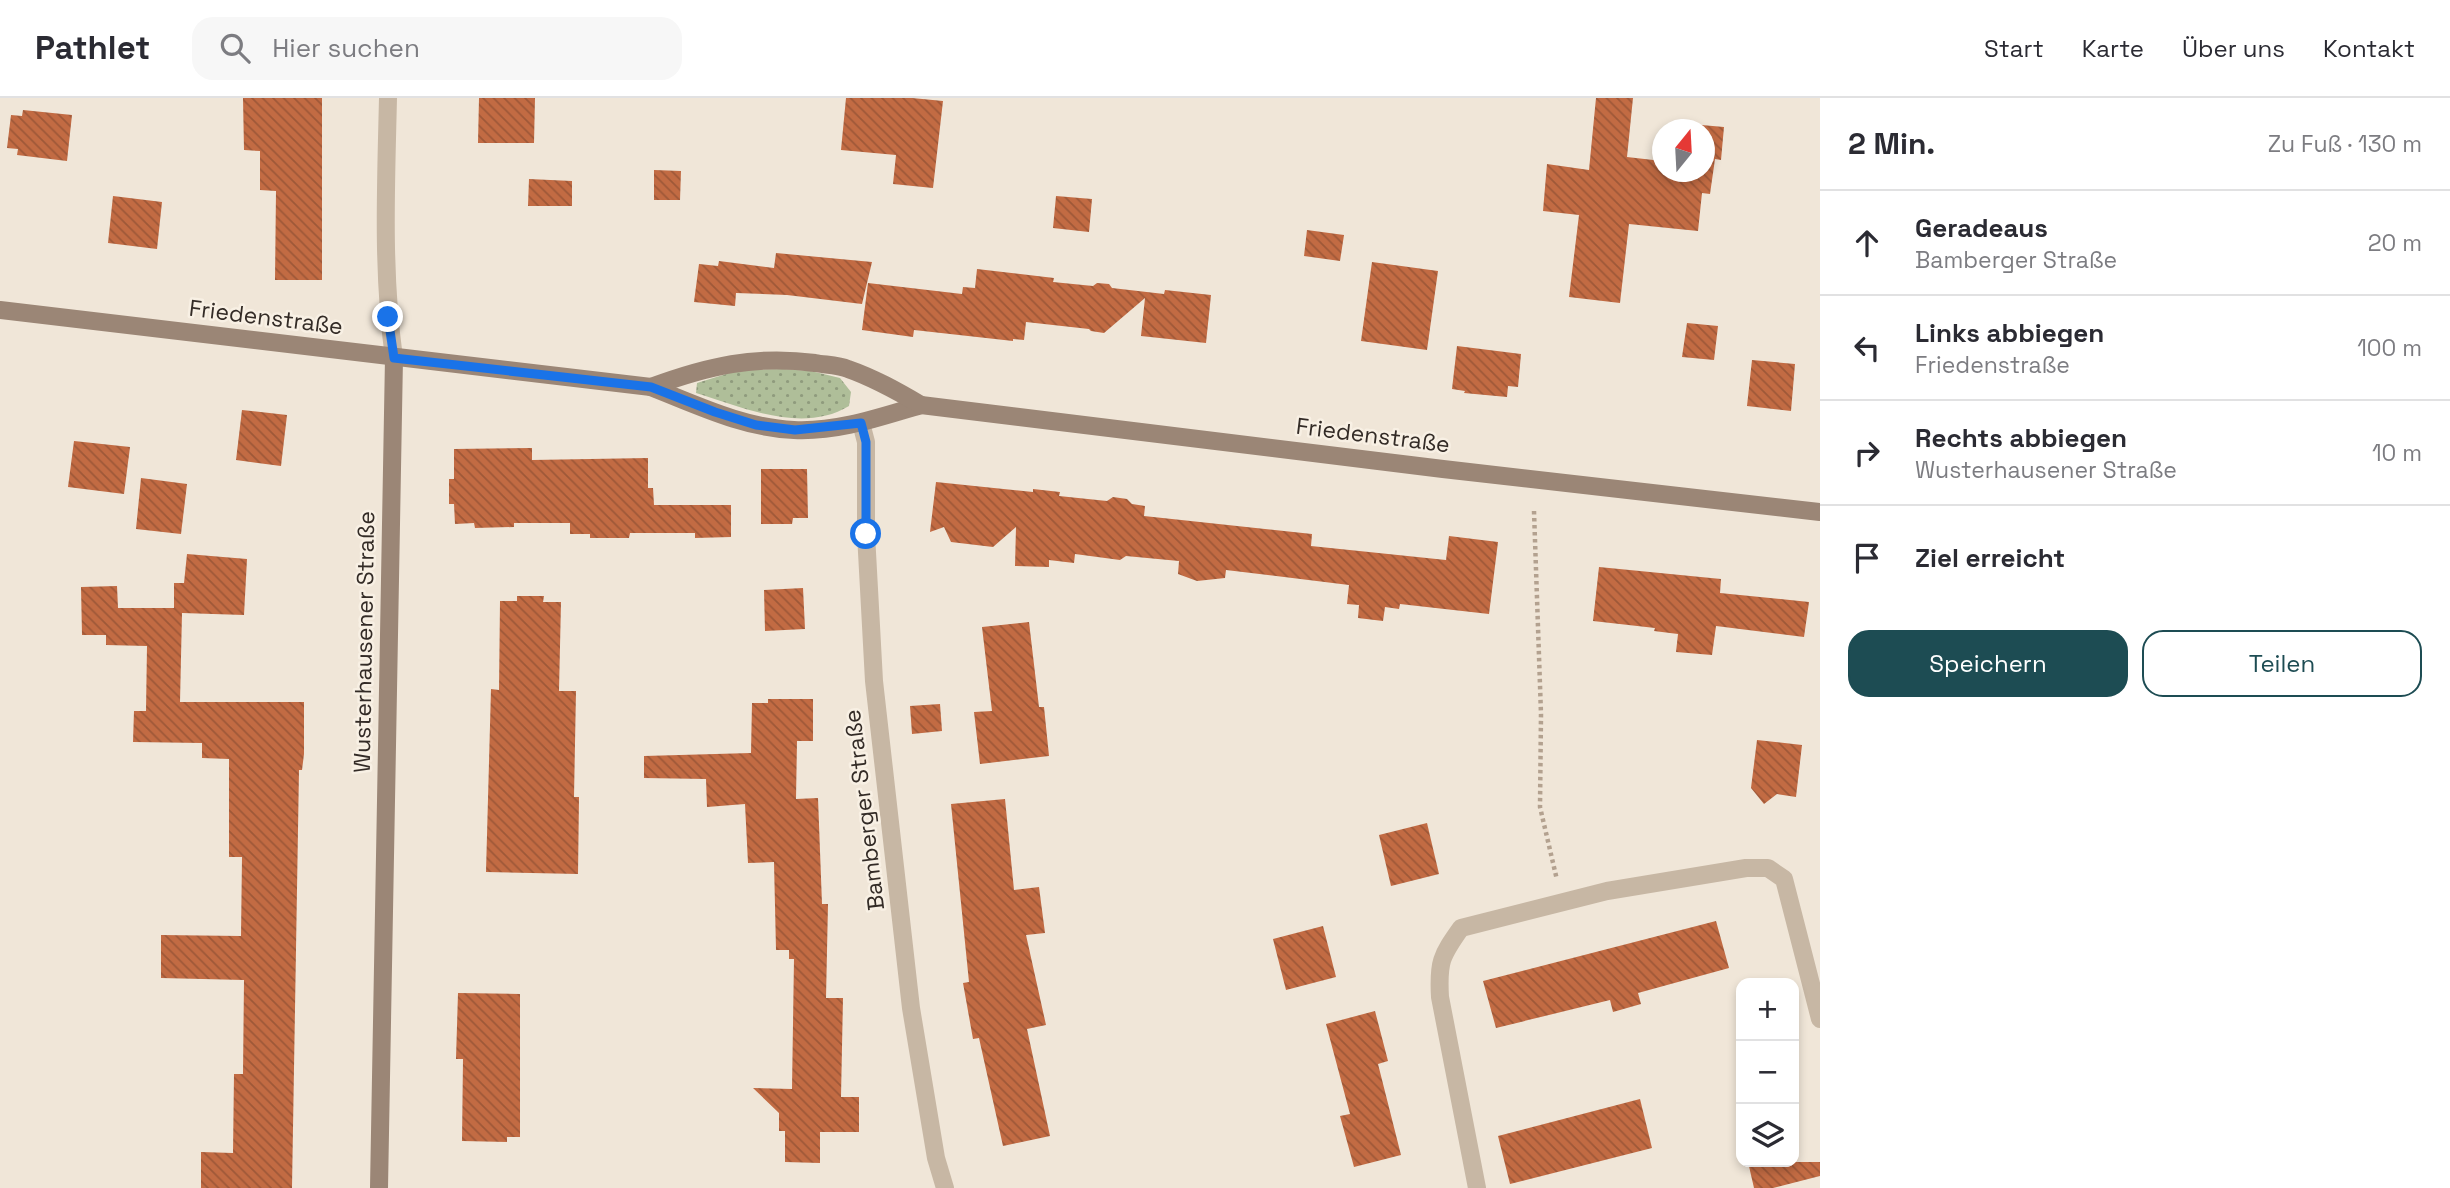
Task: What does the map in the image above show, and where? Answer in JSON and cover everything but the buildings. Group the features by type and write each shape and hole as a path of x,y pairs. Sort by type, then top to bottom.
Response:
{"street":[{"name":"Wusterhausener Straße","path":"379,1188 394,358 387,302 385,239 388,98"},
{"name":"Friedenstraße","path":"0,310 651,387 756,425 795,430 861,423 921,405 1820,512"},
{"name":"Friedenstraße","path":"651,387 689,372 739,362 783,359 846,368 889,386 921,405"},
{"name":"Bamberger Straße","path":"861,423 866,442 866,534 874,681 911,1008 936,1158 945,1188"},
{"path":"1477,1188 1440,997 1438,969 1461,928 1562,901 1640,885 1746,868 1768,868 1784,879 1820,1018"}],"path":[{"path":"1534,511 1541,714 1540,807 1562,901"}],"green space":[{"path":"739,370 811,371 840,378 851,392 849,406 831,414 793,418 753,411 696,393 697,383"}],"route":[{"path":"388,317 394,358 651,387 756,425 795,430 861,423 866,442 866,534"}]}
